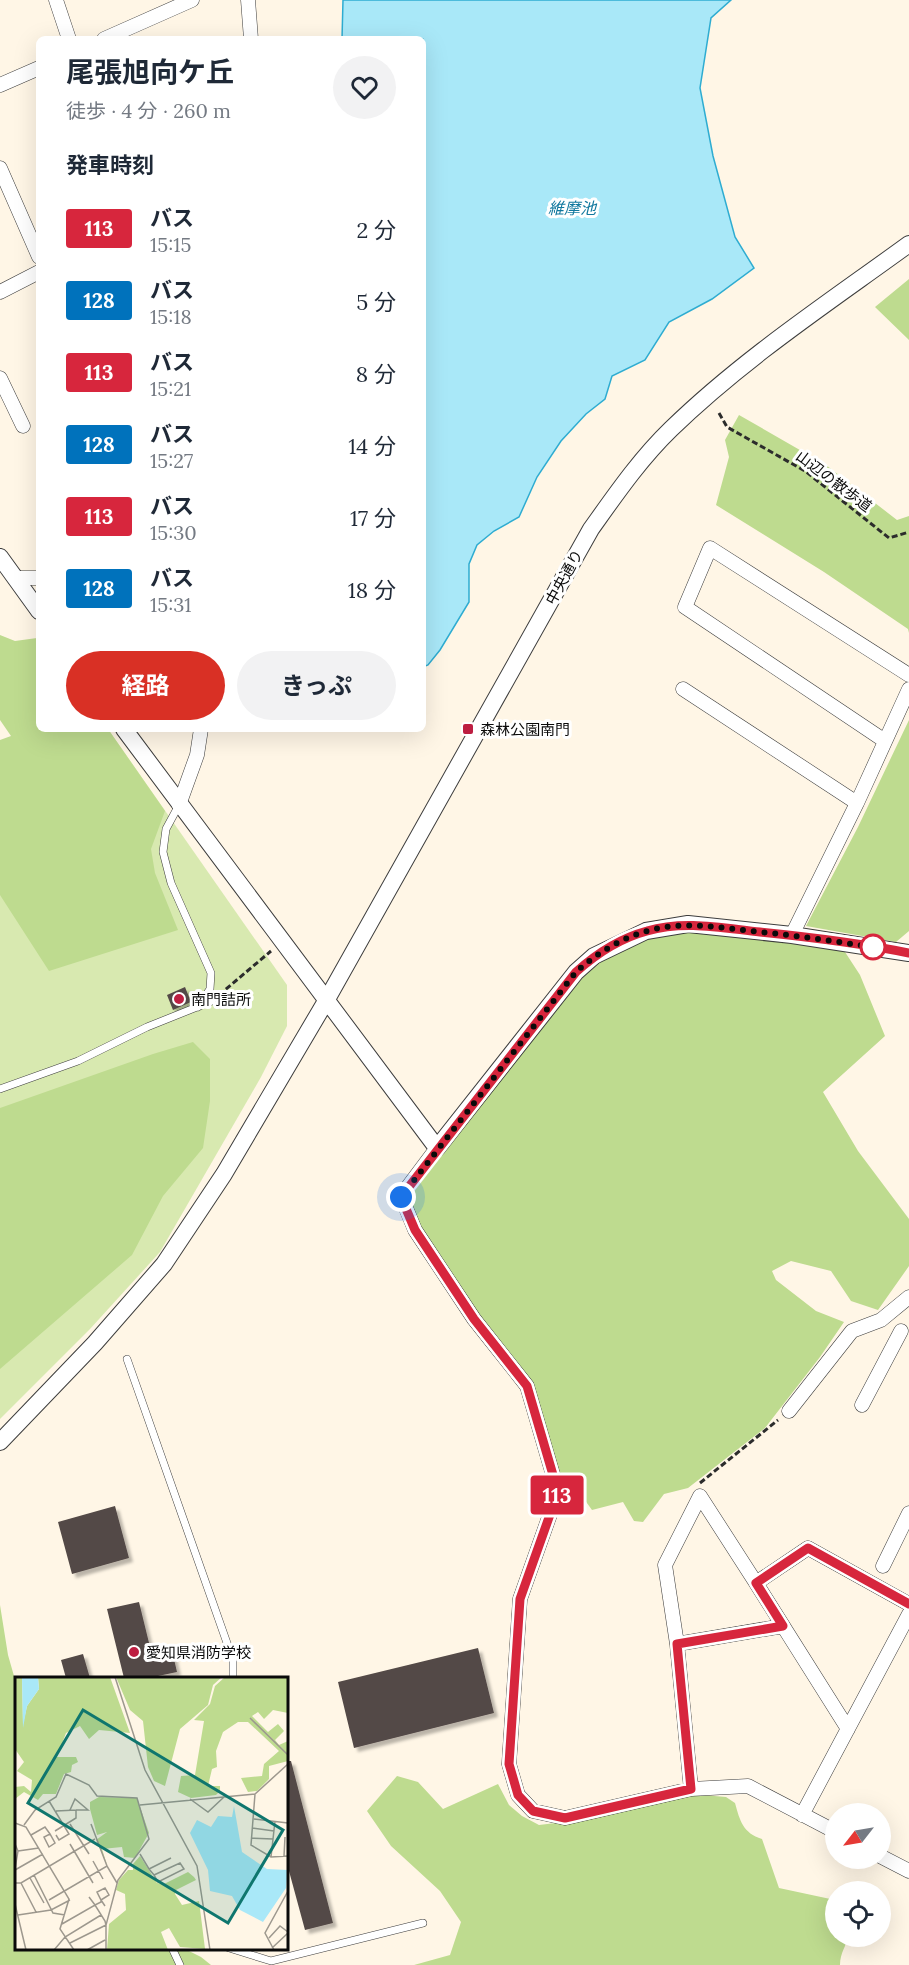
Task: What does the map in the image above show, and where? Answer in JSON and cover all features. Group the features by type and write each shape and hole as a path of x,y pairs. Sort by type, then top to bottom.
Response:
{"street":[{"path":"56,0 68,36"},
{"path":"110,36 160,7 192,0"},
{"path":"248,0 251,36"},
{"path":"0,85 36,69"},
{"path":"0,168 36,250"},
{"name":"中央通り","path":"0,1442 95,1343 164,1264 224,1174 326,1001 591,529 632,472 669,430 717,387 909,244"},
{"path":"0,292 36,274"},
{"path":"0,378 22,426"},
{"path":"885,741 685,607 710,548 909,675"},
{"path":"0,557 36,607"},
{"path":"15,578 36,578"},
{"path":"683,689 857,803"},
{"path":"792,935 857,803 909,689"},
{"path":"126,732 437,1148"},
{"path":"179,805 197,755 201,732"},
{"path":"825,1826 748,1786 691,1789 565,1818 533,1811 518,1795 509,1764 520,1599 558,1492 527,1386 474,1319 415,1230 401,1197 576,972 594,956 646,931 688,924 792,935 909,953"},
{"path":"789,1411 852,1331 881,1320 909,1297"},
{"path":"862,1405 905,1333 881,1320"},
{"path":"691,1789 677,1644 665,1565 700,1496"},
{"path":"700,1496 848,1730"},
{"path":"883,1566 909,1513"},
{"path":"756,1583 808,1548 909,1604"},
{"path":"802,1815 909,1614"},
{"path":"677,1644 783,1626"},
{"path":"891,1862 909,1871"}],"lane":[{"path":"179,805 166,829 163,852 171,883 211,973 210,989 198,1007"},
{"path":"0,1089 78,1061 147,1026 212,1001"},
{"path":"127,1359 233,1660 233,1677"},
{"path":"236,1950 271,1960 423,1923"},
{"path":"173,1950 180,1965"}],"path":[{"name":"山辺の散歩道","path":"719,413 727,428 805,471 889,538 909,532"},
{"path":"212,1001 282,942"},
{"path":"700,1496 700,1481 789,1411"}],"green space":[{"path":"909,279 909,340 875,307"},
{"path":"739,415 826,465 897,520 909,516 909,633 908,629 824,572 716,505 729,457 725,440"},
{"path":"0,635 15,641 36,638 36,732 110,732 165,811 151,849 155,873 178,930 49,971 0,895 0,740 11,736 0,720"},
{"path":"909,720 909,931 896,942 806,926 858,827"},
{"path":"101,732 110,732 287,985 287,1026 261,1077 160,1252 90,1329 0,1419 0,778"},
{"path":"688,932 789,943 813,943 845,952 860,975 885,1036 823,1092 858,1151 909,1219 909,1266 878,1310 851,1301 831,1271 791,1261 772,1271 776,1280 816,1311 844,1322 765,1428 688,1488 664,1494 643,1522 634,1521 623,1502 592,1510 579,1492 556,1473 528,1384 417,1229 405,1197 577,973 647,937"},
{"path":"193,1042 210,1059 210,1101 203,1148 163,1196 132,1255 0,1369 0,1108"},
{"path":"0,1605 8,1655 15,1680 15,1950 187,1950 211,1965 0,1965"},
{"path":"397,1776 418,1782 443,1809 498,1784 509,1805 522,1816 539,1825 564,1822 691,1794 726,1797 735,1803 746,1830 762,1839 779,1888 825,1898 825,1947 844,1947 840,1965 414,1965 450,1955 461,1922 440,1891 391,1846 367,1811"}],"water":[{"name":"維摩池","path":"343,0 731,0 711,18 700,88 713,156 735,237 754,268 712,299 669,322 645,360 612,376 605,399 586,414 561,441 537,477 519,517 494,531 477,545 469,564 469,602 440,650 426,666 426,36 342,36"}],"building":[{"name":"南門詰所","path":"185,987 191,1002 173,1010 167,995"},
{"path":"115,1506 129,1558 72,1574 58,1522"},
{"path":"139,1602 151,1651 171,1646 177,1672 158,1677 124,1677 107,1609"},
{"path":"478,1648 494,1713 354,1748 338,1682"},
{"path":"83,1654 90,1677 66,1677 61,1660"},
{"path":"288,1761 291,1761 333,1923 305,1930 288,1867"}],"bus line":[{"name":"113","path":"909,953 792,935 688,924 646,931 619,942 594,956 576,972 401,1197 415,1230 474,1319 527,1386 558,1492 520,1599 509,1764 518,1795 533,1811 565,1818 691,1789 677,1644 783,1626 756,1583 808,1548 909,1604"}],"place":[{"name":"森林公園南門","path":"468,729"},
{"name":"南門詰所","path":"179,999"},
{"name":"愛知県消防学校","path":"134,1652"}],"route":[{"path":"401,1197 576,972 594,956 619,942 646,931 688,924 792,935 873,947"}]}
